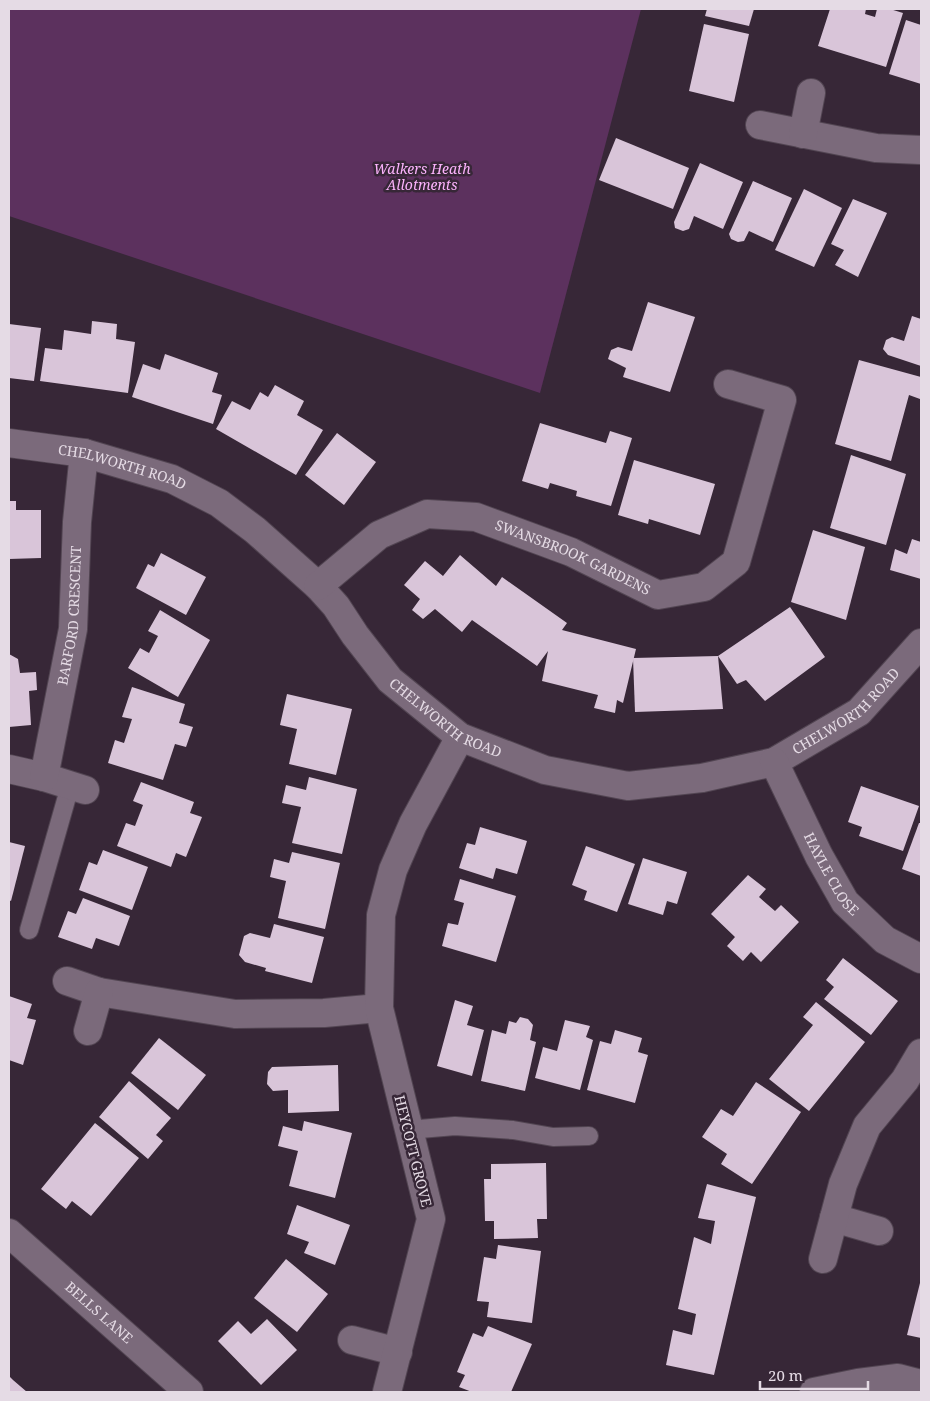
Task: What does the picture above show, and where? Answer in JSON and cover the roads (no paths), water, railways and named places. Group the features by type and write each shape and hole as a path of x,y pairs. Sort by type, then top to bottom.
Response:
{"street":[{"path":"803,134 811,94"},
{"path":"760,125 876,148 921,150"},
{"name":"SWANSBROOK GARDENS","path":"318,586 379,535 427,514 476,517 571,552 658,594 704,587 736,562 782,400 728,384"},
{"name":"CHELWORTH ROAD","path":"9,443 84,453 172,479 219,503 256,530 318,586 336,606 390,680 460,736 545,770 628,786 702,778 774,762 859,712 921,643"},
{"name":"BARFORD CRESCENT","path":"44,777 73,629 77,522 84,453"},
{"name":"HEYCOTT GROVE","path":"387,1392 431,1219 379,1008 381,915 394,870 413,824 460,736"},
{"name":"HAYLE CLOSE","path":"774,762 819,856 845,902 885,940 921,959"},
{"path":"9,769 44,777 78,788"},
{"path":"67,981 99,992 235,1014 324,1013 379,1008"},
{"path":"88,1031 99,992"},
{"path":"824,1259 843,1184 867,1126 905,1080 921,1054"},
{"path":"834,1218 878,1230"},
{"name":"BELLS LANE","path":"9,1234 189,1392"},
{"path":"352,1340 398,1352"},
{"path":"814,1392 858,1383 898,1378 921,1384"}],"lane":[{"path":"29,930 78,788"},
{"path":"408,1130 455,1126 513,1130 552,1137 589,1136"}],"park label":[{"name":"Walkers Heath Allotments","path":"422,177"}]}
